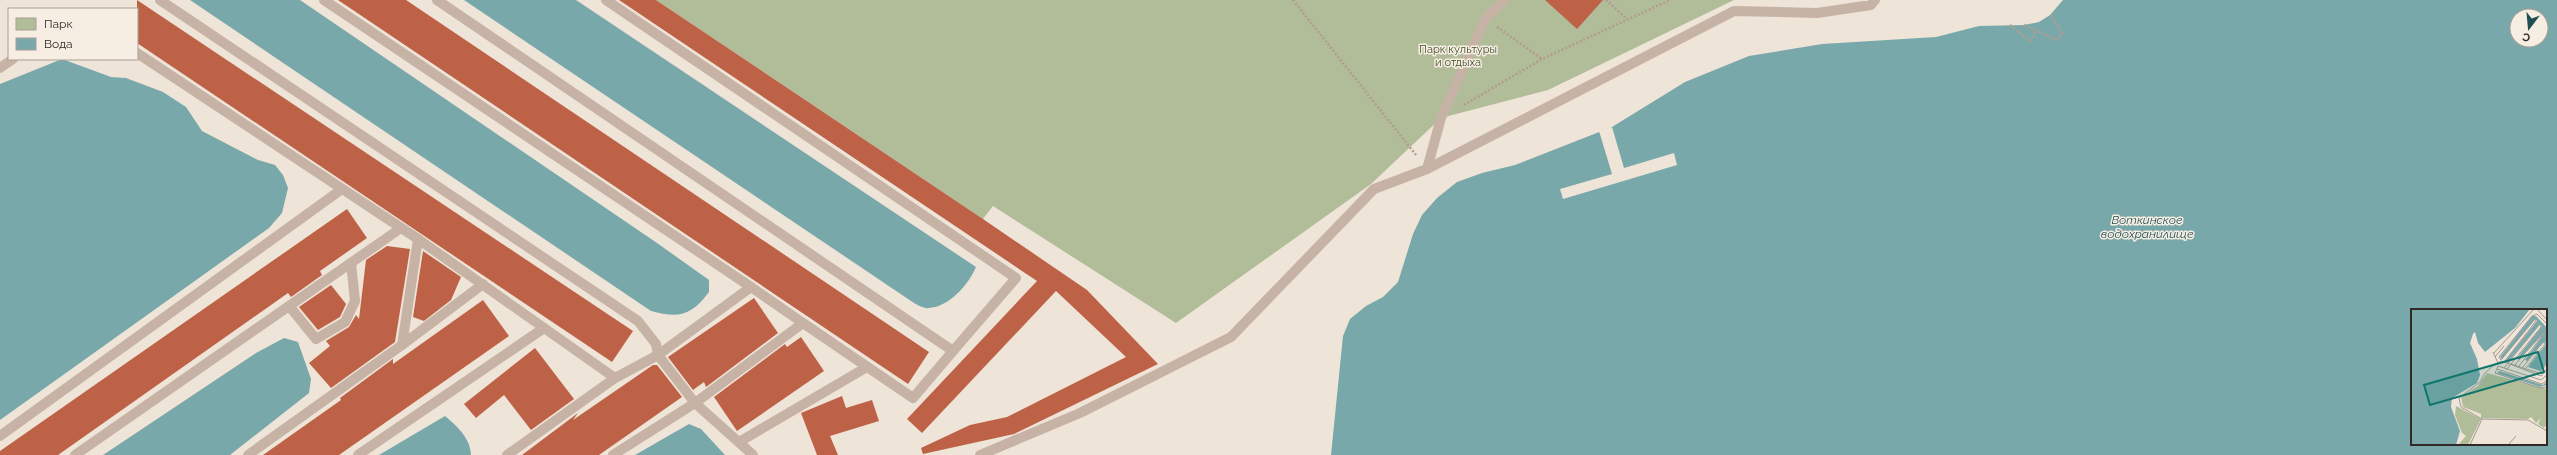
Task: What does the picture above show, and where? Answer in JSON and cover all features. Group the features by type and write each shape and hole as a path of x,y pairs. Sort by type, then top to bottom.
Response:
{"lane":[{"path":"160,0 638,321 656,344 658,355 694,403 752,455"},
{"path":"324,0 751,287 913,398 1016,278 606,0"},
{"path":"437,0 953,351"},
{"path":"1427,168 1441,118 1485,19 1505,0"},
{"path":"980,455 1080,413 1231,337 1374,189 1427,168 1734,11 1817,13 1871,5 1875,0"},
{"path":"138,54 418,239 615,378"},
{"path":"0,68 12,60"},
{"path":"0,436 342,189"},
{"path":"75,455 290,307 401,228"},
{"path":"402,346 418,239"},
{"path":"290,307 316,339 345,322 354,301 351,263"},
{"path":"248,455 402,346 483,284"},
{"path":"506,455 615,378 658,355 751,287"},
{"path":"613,455 694,403 804,323"},
{"path":"358,455 544,328"},
{"path":"739,442 867,367"}],"path":[{"path":"1293,0 1427,168"},
{"path":"1606,0 1628,19"},
{"path":"1441,118 1542,59 1670,0"},
{"path":"2024,25 2057,40 2062,32 2050,15"},
{"path":"1485,19 1542,59"},
{"path":"2010,25 2031,42 2036,30"}],"green space":[{"name":"Парк культуры и отдыха","path":"656,0 1734,0 1548,90 1441,118 1371,184 1176,323 993,206 983,219"}],"water":[{"path":"190,0 300,0 709,280 709,292 697,306 684,313 669,315 651,311"},
{"path":"464,0 576,0 976,267 973,274 957,294 944,304 936,307 921,307"},
{"name":"Воткинское водохранилище","path":"2063,0 2557,0 2557,455 1331,455 1343,336 1350,319 1366,306 1383,297 1398,282 1413,234 1422,215 1437,198 1457,182 1482,173 1515,165 1612,127 1685,82 1749,56 1822,44 1936,37 1979,26 2024,25 2039,22 2050,15"},
{"path":"60,60 65,60 111,77 126,78 163,92 186,107 202,131 258,160 275,165 283,175 288,188 282,213 269,228 0,420 0,84"},
{"path":"284,338 298,342 311,379 309,393 230,455 103,455 256,353"},
{"path":"445,416 466,438 471,455 379,455"},
{"path":"689,424 701,429 725,455 635,455"}],"pier":[{"path":"1612,127 1624,168 1674,153 1677,165 1563,199 1560,189 1612,174 1599,131"}],"building":[{"path":"137,0 633,331 612,362 138,44"},
{"path":"338,0 406,0 929,352 908,384"},
{"path":"619,0 656,0 983,219 1087,290 1158,364 1014,434 923,454 921,448 970,425 1007,417 1126,357 1056,291 922,433 907,419 1037,281"},
{"path":"1545,0 1603,0 1577,29"},
{"path":"347,209 367,238 320,271 322,275 291,297 288,293 58,455 0,455 0,451"},
{"path":"387,246 410,249 395,342 331,388 309,363 330,346 326,341 349,327 356,315 359,319 366,260"},
{"path":"423,251 461,277 451,300 424,321 413,317"},
{"path":"331,285 346,304 340,317 318,330 299,307"},
{"path":"754,298 778,333 706,387 704,382 693,390 668,357"},
{"path":"483,300 509,336 339,455 263,455 341,400 340,398 393,359 393,364"},
{"path":"801,337 824,371 737,431 714,397 785,344 787,347"},
{"path":"535,348 574,399 531,430 504,395 476,418 464,404"},
{"path":"653,365 657,365 682,397 599,455 522,455 578,413 573,420"},
{"path":"842,396 846,408 872,400 879,421 830,436 838,455 817,455 801,413"}]}
